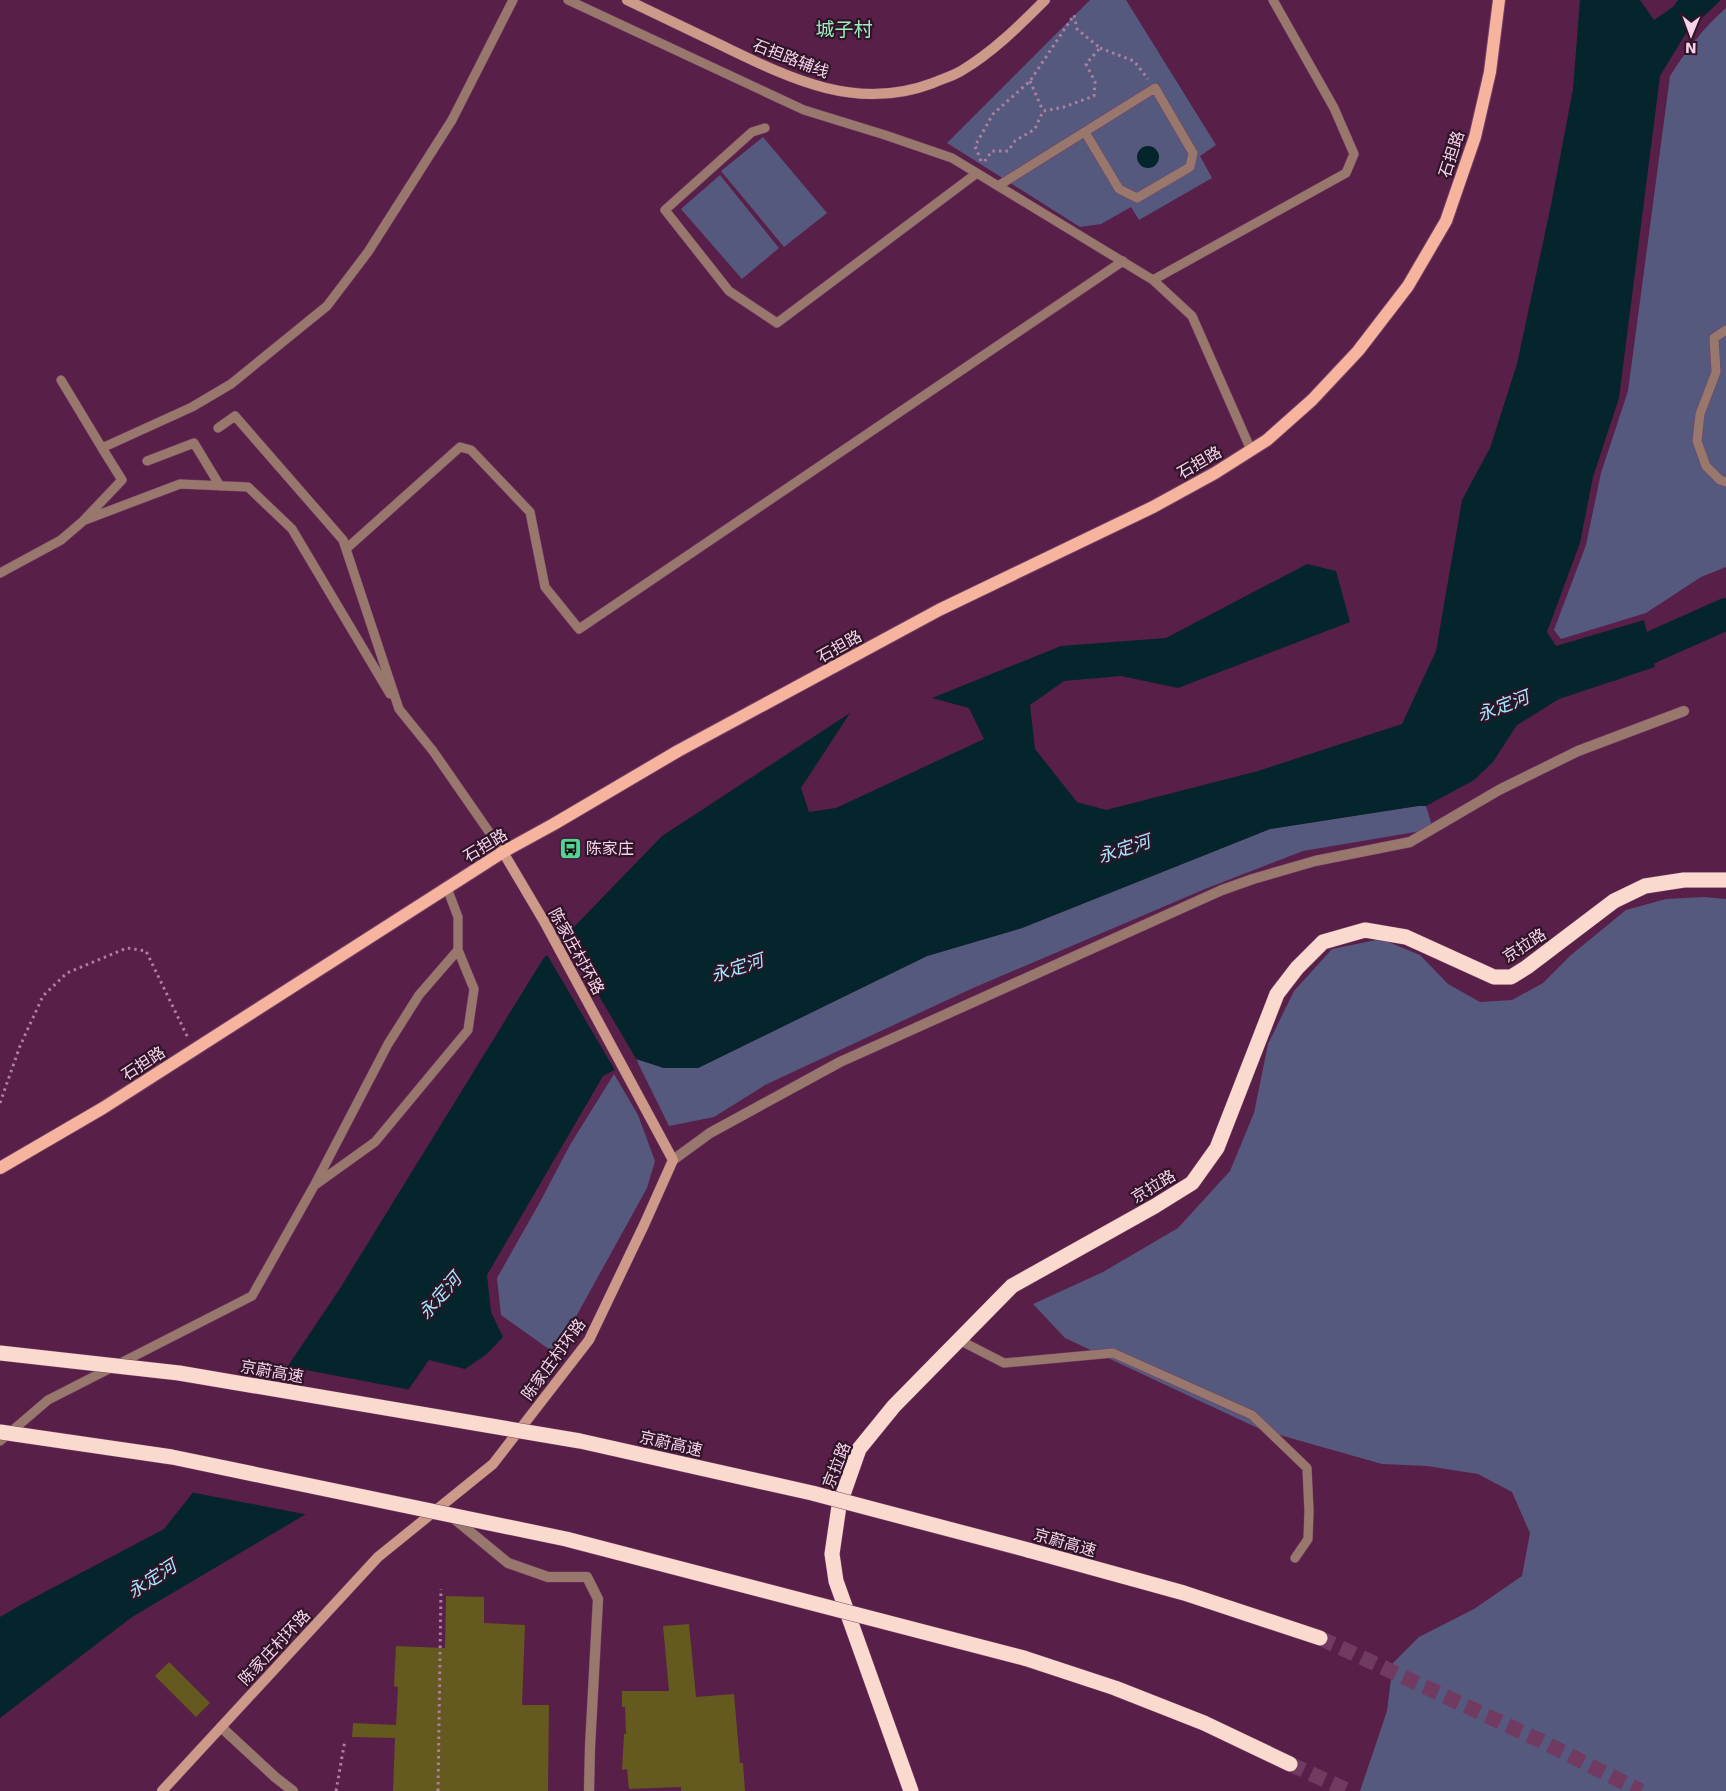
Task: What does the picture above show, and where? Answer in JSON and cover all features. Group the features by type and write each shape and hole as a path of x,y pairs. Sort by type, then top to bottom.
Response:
{"highway":[{"name":"京拉路","path":"911,1791 836,1581 832,1554 839,1506 859,1449 894,1406 1012,1286 1192,1183 1218,1148 1277,994 1297,968 1323,942 1365,930 1406,937 1494,977 1511,977 1528,967 1614,901 1644,886 1684,880 1726,880"},
{"name":"京蔚高速","path":"0,1353 179,1373 580,1441 812,1493 1028,1550 1184,1593 1320,1638"},
{"path":"0,1432 172,1457 566,1539 1024,1658 1115,1688 1204,1723 1290,1764"}],"main road":[{"name":"石担路","path":"0,1168 102,1108 503,852 678,751 939,610 1153,507 1215,473 1267,440 1312,400 1358,351 1408,286 1446,221 1477,128 1490,72 1499,0"}],"street":[{"name":"石担路辅线","path":"627,0 765,66 816,87 854,94 882,94 918,88 960,72 1003,42 1045,0"},
{"path":"673,1160 710,1133 840,1062 1064,960 1222,890 1253,879 1315,861 1410,842 1499,790 1578,751 1684,711"},
{"name":"陈家庄村环路","path":"162,1791 378,1558 493,1464 589,1340 673,1160 545,923 503,852"},
{"path":"440,1507 508,1563 548,1577 587,1577 598,1599 590,1747 590,1791"},
{"path":"220,1727 274,1777 293,1791"}],"lane":[{"path":"102,448 192,407 230,384 327,306 368,252 452,120 513,0"},
{"path":"568,0 804,110 952,158 1153,280 1192,316 1252,450"},
{"path":"1153,280 1346,173 1354,154 1334,108 1273,0"},
{"path":"998,186 1155,88 1193,153 1190,167 1137,198 1119,189 1085,132"},
{"path":"765,128 752,132 665,210 729,291 777,323 977,173"},
{"path":"346,549 460,447 471,450 530,512 546,587 579,629 1122,261"},
{"path":"1726,330 1714,338 1716,372 1700,414 1697,441 1706,466 1720,480 1726,482"},
{"path":"0,573 61,540 82,522 122,480 61,380"},
{"path":"218,428 235,416 343,540 400,709"},
{"path":"147,461 194,443 220,486"},
{"path":"82,522 180,484 248,487 292,529 400,709 433,751 503,852"},
{"path":"314,1186 375,1142 468,1030 474,990 458,950 458,917 447,888"},
{"path":"0,1441 48,1400 252,1296 314,1186 388,1044 419,995 458,950"},
{"path":"959,1340 1004,1363 1113,1352 1252,1415 1307,1468 1310,1511 1308,1539 1295,1558"}],"path":[{"path":"1030,82 1042,111 1035,129 1015,141 1008,151 992,151 982,165 976,146 993,114 1030,82 1074,15 1077,29 1100,48 1134,60 1155,88"},
{"path":"1042,111 1064,107 1094,96 1095,82 1086,64 1100,48"},
{"path":"0,1103 20,1046 43,996 67,973 127,948 146,951 194,1050"},
{"path":"438,1791 442,1589"},
{"path":"336,1791 345,1740"}],"shaded area":[{"path":"1090,0 1126,0 1216,145 1200,156 1212,178 1139,220 1131,207 1101,224 1080,227 947,143"},
{"path":"1726,8 1726,567 1701,577 1646,613 1561,639 1554,630 1586,545 1601,473 1628,391 1670,76 1695,40"},
{"path":"763,137 827,213 784,247 721,171"},
{"path":"720,175 779,248 742,279 681,209"},
{"path":"1426,806 1433,829 1303,851 1205,889 973,988 765,1085 714,1117 669,1126 636,1059 664,1068 698,1068 927,956 1022,928 1270,829"},
{"path":"1704,897 1726,899 1726,1791 1360,1791 1387,1711 1393,1663 1419,1637 1474,1609 1522,1576 1530,1533 1512,1492 1478,1474 1427,1466 1382,1464 1262,1430 1065,1338 1033,1304 1103,1272 1178,1228 1230,1171 1254,1113 1268,1044 1294,991 1332,949 1381,939 1420,955 1448,984 1480,1002 1512,1000 1543,983 1571,955 1626,910 1666,899"},
{"path":"614,1074 638,1115 655,1161 647,1188 562,1342 553,1352 501,1315 497,1278 570,1145"}],"water":[{"path":"1580,0 1640,0 1654,20 1673,7 1678,0 1721,0 1686,33 1660,76 1619,398 1593,477 1580,543 1547,632 1556,646 1644,620 1655,667 1559,699 1517,725 1493,762 1474,780 1426,806 1270,829 1022,928 927,956 698,1068 664,1068 636,1059 603,1076 487,1275 491,1312 503,1337 487,1354 465,1369 429,1360 333,1498 132,1617 0,1718 0,1617 164,1529 257,1412 339,1290 543,959 662,836 850,713 801,788 809,812 836,808 984,739 969,708 932,698 1061,646 1166,638 1307,564 1336,571 1350,622 1178,688 1121,676 1064,681 1030,705 1035,749 1077,802 1106,810 1258,771 1402,724 1436,651 1462,500 1490,448 1517,364 1551,205 1573,89"},
{"path":"1148,146 1156,149 1159,157 1156,165 1148,168 1140,165 1137,157 1140,149"}],"pier":[{"path":"563,935 638,1062 616,1072 546,953"},
{"path":"285,1366 411,1390 335,1500 309,1515 190,1492 255,1410"}],"building":[{"path":"446,1596 484,1597 484,1623 525,1625 522,1705 549,1705 548,1791 393,1791 395,1738 352,1737 353,1723 396,1725 398,1687 394,1686 396,1646 445,1648"},
{"path":"689,1624 696,1697 734,1694 740,1763 743,1763 745,1791 681,1791 681,1787 629,1789 627,1769 622,1770 624,1734 626,1734 625,1707 622,1707 622,1691 669,1691 663,1626"},
{"path":"169,1662 210,1703 196,1717 155,1676"}],"waterway":[{"name":"永定河","path":"1609,666 1726,614"}],"tunnel":[{"path":"1320,1638 1539,1740 1641,1791"},
{"path":"1290,1764 1349,1791"}],"place":[{"name":"陈家庄","path":"570,848"}],"district":[{"name":"城子村","path":"844,29"}]}
